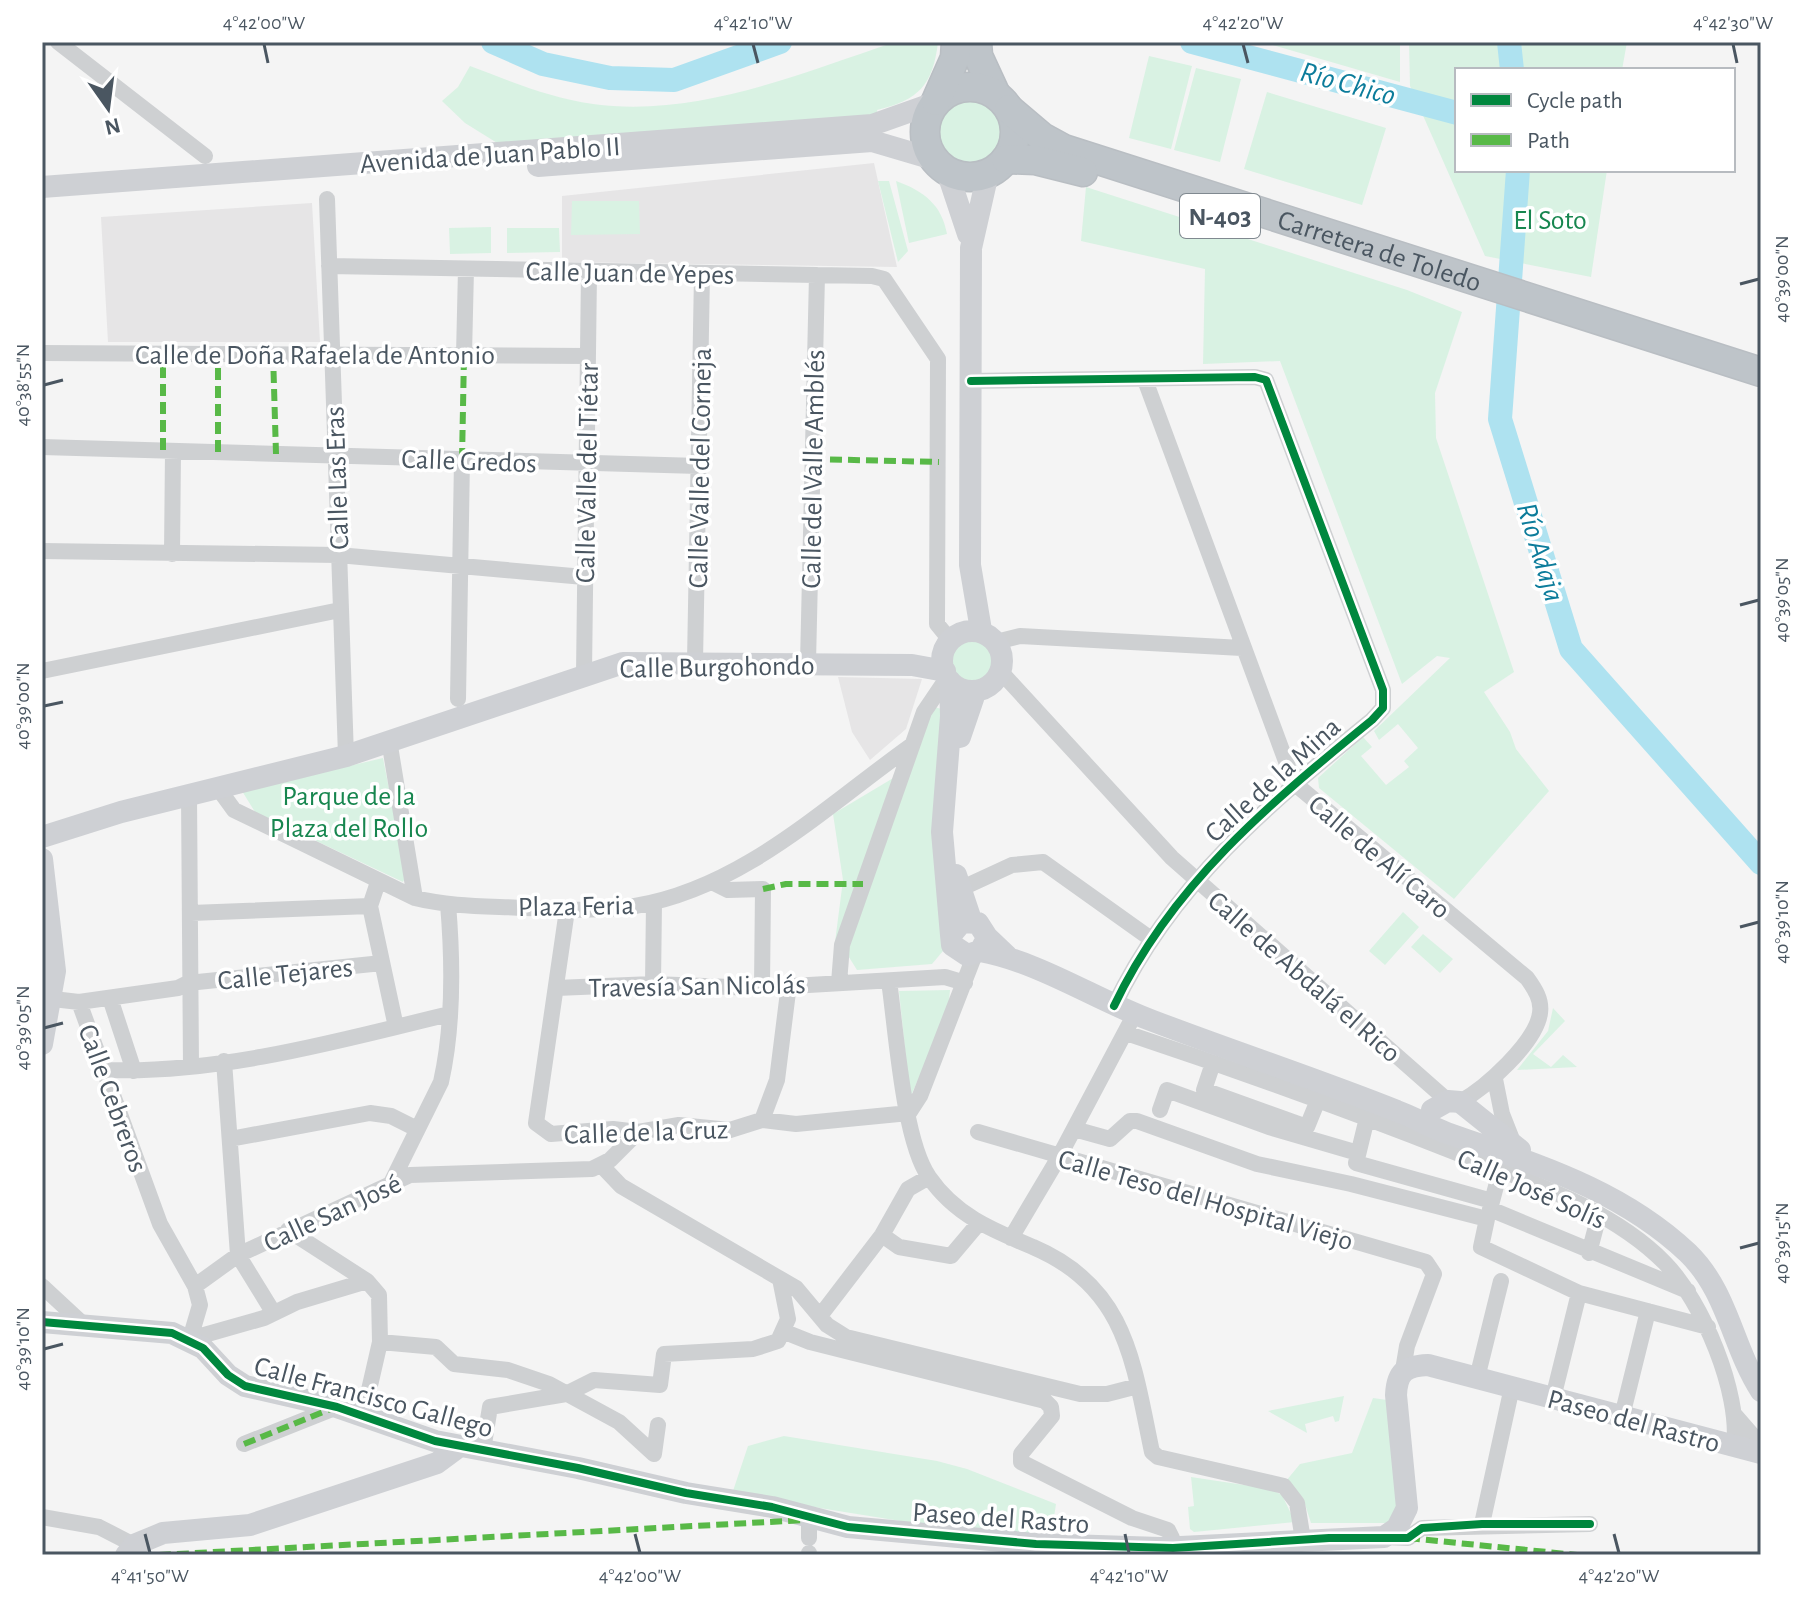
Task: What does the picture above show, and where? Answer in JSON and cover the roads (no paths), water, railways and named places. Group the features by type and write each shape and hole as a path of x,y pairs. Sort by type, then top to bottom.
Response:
{"highway":[{"path":"940,165 924,131 955,58 956,42"},
{"name":"N-403","path":"977,42 978,56 1015,134 997,166"},
{"path":"935,102 946,93 972,86 1002,102"},
{"name":"Carretera de Toledo","path":"1002,102 1042,137 1064,149 1580,323 1761,390"},
{"name":"Carretera de Toledo","path":"940,165 974,177 997,166 1059,164 1434,276"},
{"name":"Carretera de Toledo","path":"1580,323 1761,372"}],"main road":[{"name":"Avenida de Juan Pablo II","path":"42,187 872,125 935,102"},
{"name":"Avenida de Juan Pablo II","path":"42,204 872,141 940,165"},
{"path":"940,165 962,207 971,248 970,565 949,660 951,716 942,832 970,942"},
{"path":"971,248 997,166"},
{"path":"949,660 960,692 975,693 993,685 1001,672 988,636 970,565"},
{"name":"Calle Burgohondo","path":"42,837 189,795 346,756 623,663 912,665 949,660 988,636"},
{"path":"970,942 952,832 961,734 975,693"},
{"path":"42,859 55,971 53,999 42,1044"},
{"path":"970,942 1007,956 1125,1017 1400,1112 1444,1110 1479,1118 1540,1164"},
{"path":"1444,1110 1469,1140 1540,1164 1611,1196 1690,1256 1717,1291 1751,1376 1761,1391"},
{"path":"1469,1140 1478,1132 1479,1118"},
{"name":"Calle Francisco Gallego","path":"42,1322 146,1329 190,1339 245,1386 337,1407 460,1446 686,1493 772,1507 809,1541"},
{"name":"Paseo del Rastro","path":"1403,1370 1428,1365 1761,1453"},
{"path":"1384,1537 1397,1528 1407,1508 1396,1395 1397,1379 1403,1370"},
{"path":"130,1550 163,1533 264,1521 437,1463 460,1446"},
{"name":"Paseo del Rastro","path":"809,1541 848,1527 978,1540 1172,1551 1384,1537"}],"street":[{"path":"58,42 205,156"},
{"name":"Calle Las Eras","path":"327,199 346,756"},
{"name":"Calle Juan de Yepes","path":"329,266 817,275 884,279 934,349 939,367 937,624 949,660"},
{"path":"464,355 466,269"},
{"name":"Calle Valle del Tiétar","path":"584,674 589,272"},
{"name":"Calle Valle del Corneja","path":"695,662 702,274"},
{"name":"Calle del Valle Amblés","path":"808,663 817,275"},
{"name":"Calle de Doña Rafaela de Antonio","path":"42,353 588,356"},
{"name":"Calle de la Mina","path":"1011,1238 1074,1129 1125,1017 1151,939 1195,879 1294,783 1383,708 1383,690 1266,380 1255,377 1145,380"},
{"path":"971,381 1145,380"},
{"name":"Calle de Alí Caro","path":"1145,380 1294,783 1527,978 1536,990 1540,1016 1495,1079 1444,1110"},
{"name":"Calle Gredos","path":"42,447 699,466"},
{"path":"172,554 173,451"},
{"path":"458,699 462,460"},
{"path":"42,551 338,555 584,577"},
{"path":"42,671 340,610"},
{"path":"988,636 1242,648"},
{"path":"839,983 842,945 912,745 949,660"},
{"name":"Calle de Abdalá el Rico","path":"1001,672 1195,879 1444,1110"},
{"path":"389,740 415,898"},
{"path":"654,902 712,882 805,824 912,745"},
{"name":"Plaza Feria","path":"218,788 234,810 415,898 448,904 567,910 622,908 654,902 653,984"},
{"path":"189,795 191,1066"},
{"path":"960,889 1012,865 1043,862 1151,939"},
{"path":"378,882 370,906 396,1027"},
{"path":"712,882 728,890 763,889 762,986"},
{"path":"392,1181 441,1082 453,960 448,904"},
{"path":"191,913 370,906"},
{"path":"556,988 567,910"},
{"path":"965,983 945,977 970,942"},
{"path":"909,1113 920,1096 965,983 970,942"},
{"name":"Calle Tejares","path":"53,999 79,1002 178,988 188,983 382,963"},
{"name":"Travesía San Nicolás","path":"556,988 653,984 670,988 762,986 945,977"},
{"path":"889,981 909,1113 918,1154 929,1177 961,1212 978,1224 1056,1258 1105,1297 1121,1331 1138,1386 1152,1452 1158,1457 1284,1486 1297,1503 1303,1540"},
{"name":"Calle de la Cruz","path":"556,988 536,1123 551,1134 613,1129 638,1132 679,1125 730,1130 762,1120 777,1080 789,984"},
{"path":"110,998 134,1071"},
{"name":"Calle Cebreros","path":"79,1002 160,1224 195,1286"},
{"path":"105,1070 134,1071 224,1061 449,1014"},
{"name":"Calle José Solís","path":"1125,1017 1213,1063 1367,1118 1500,1171 1599,1215 1657,1256 1688,1291 1708,1327 1734,1414"},
{"path":"224,1061 238,1255 273,1312"},
{"path":"1213,1063 1204,1090 1307,1127 1318,1100"},
{"path":"1495,1079 1502,1114 1516,1148"},
{"path":"1160,1110 1167,1090 1357,1158 1688,1291"},
{"path":"230,1139 370,1113 391,1116 417,1129"},
{"path":"762,1120 796,1124 909,1113"},
{"path":"1357,1158 1367,1118"},
{"path":"1074,1129 1110,1139 1130,1121 1137,1121 1257,1164 1489,1210"},
{"path":"638,1132 602,1166 621,1186 780,1279 807,1298 827,1325 846,1337 1080,1394 1107,1394 1138,1386"},
{"name":"Calle Teso del Hospital Viejo","path":"978,1132 1426,1262 1433,1267 1434,1274 1407,1346 1403,1370"},
{"name":"Calle San José","path":"195,1286 238,1255 392,1181 430,1172 524,1172 602,1166"},
{"path":"1500,1171 1481,1247 1579,1293 1708,1327"},
{"path":"820,1316 882,1235 908,1189 929,1177"},
{"path":"1589,1253 1599,1215"},
{"path":"882,1235 899,1247 951,1256 978,1224"},
{"path":"288,1230 367,1281 379,1295 380,1342 363,1416"},
{"path":"483,1450 490,1407 566,1394 594,1380 660,1385 664,1354 753,1349 778,1341 785,1332 787,1306 780,1279"},
{"path":"190,1339 367,1281"},
{"path":"1477,1378 1501,1281"},
{"path":"42,1286 83,1324"},
{"path":"190,1339 200,1305 195,1286"},
{"path":"1553,1398 1579,1293"},
{"path":"1622,1416 1648,1311"},
{"path":"785,1332 810,1342 1045,1401 1051,1407 1052,1416 1021,1454 1021,1462 1132,1518 1168,1530 1172,1551"},
{"path":"380,1342 436,1347 443,1357 454,1364 508,1370 566,1394 619,1422 654,1454 658,1425"},
{"path":"1482,1524 1512,1387"},
{"path":"244,1444 337,1407"},
{"path":"1734,1414 1761,1445"},
{"path":"1734,1414 1734,1446"},
{"path":"42,1517 109,1530 130,1550"},
{"path":"1384,1537 1408,1538 1422,1528 1482,1524 1590,1524"}],"waterway":[{"name":"Río Chico","path":"493,42 543,64 610,78 674,80 780,42"},
{"name":"Río Chico","path":"1192,42 1455,112"},
{"name":"Río Adaja","path":"1509,42 1512,68"},
{"name":"Río Adaja","path":"1518,172 1500,419 1571,649 1761,863"}],"park label":[{"name":"El Soto","path":"1550,219"},
{"name":"Parque de la Plaza del Rollo","path":"349,811"}]}
